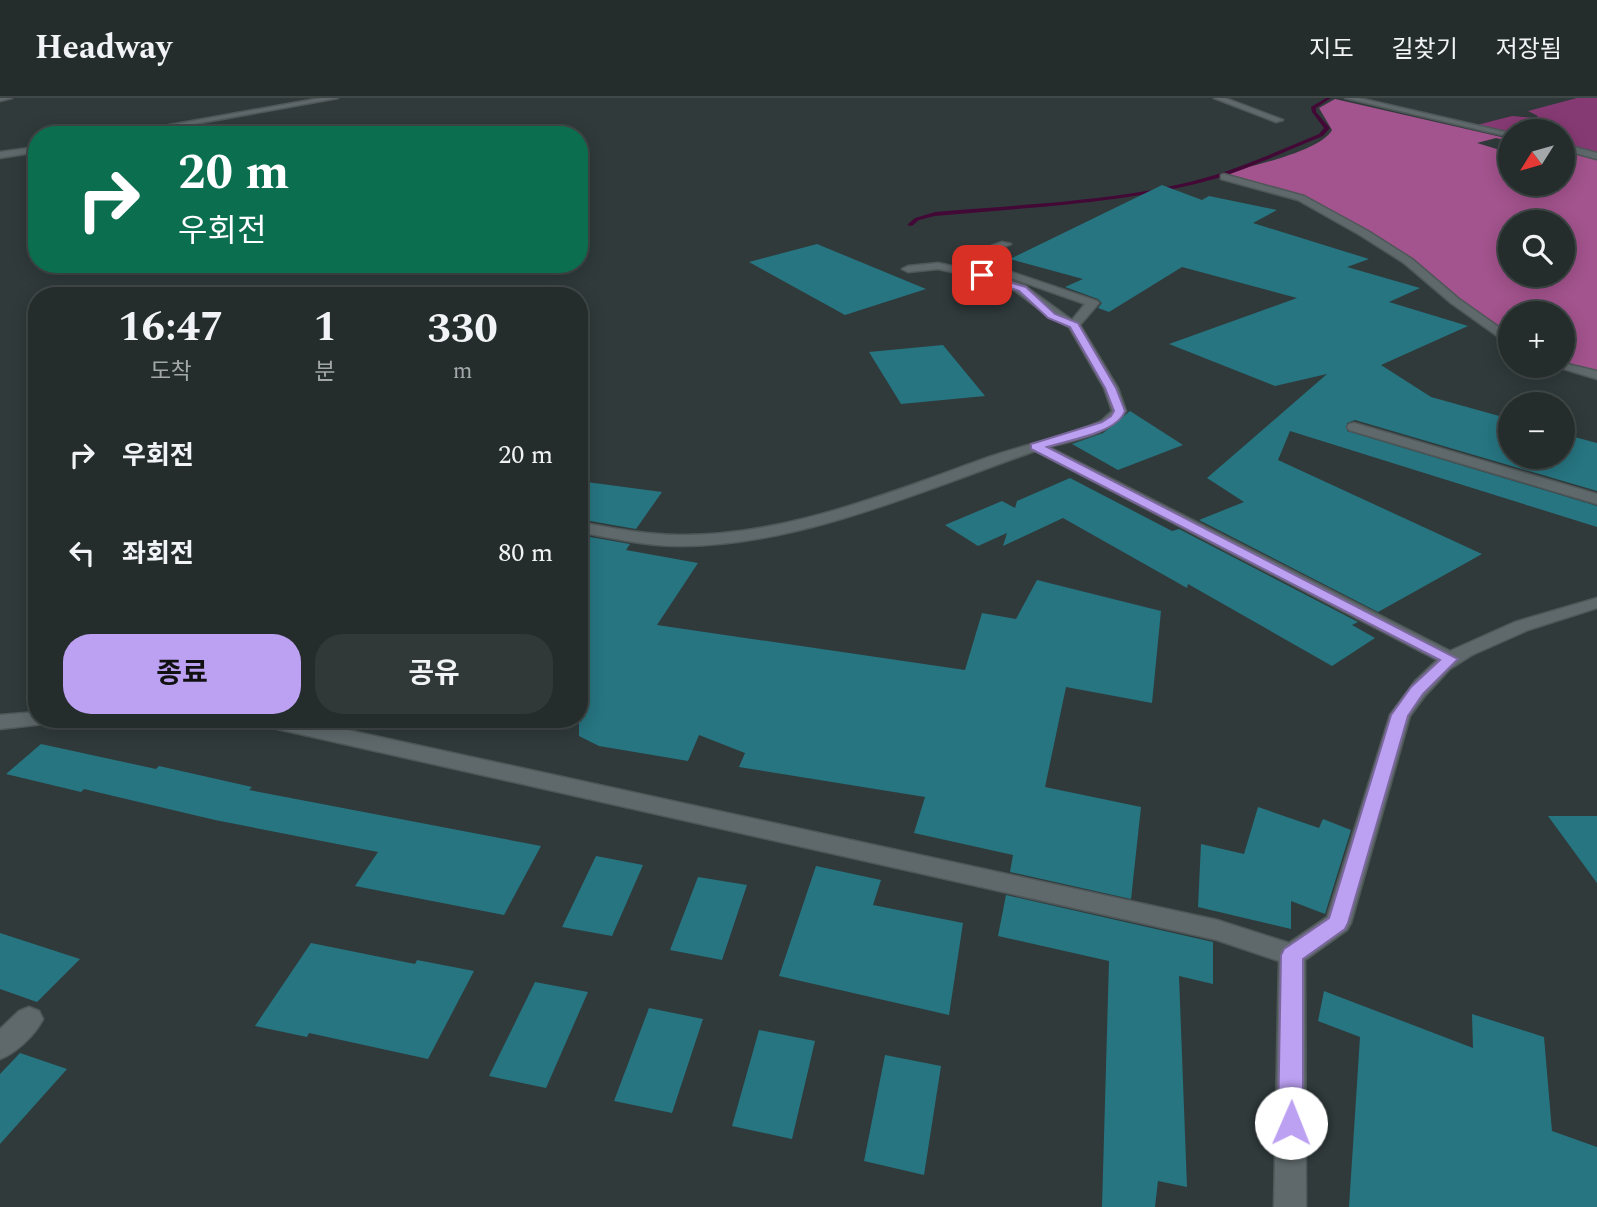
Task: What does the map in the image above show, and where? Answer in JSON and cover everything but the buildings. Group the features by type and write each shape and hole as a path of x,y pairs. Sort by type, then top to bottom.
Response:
{"street":[{"path":"0,99 8,98"},
{"path":"171,126 334,98"},
{"path":"1218,98 1279,120"},
{"path":"1349,98 1364,99 1498,132"},
{"path":"0,155 28,150"},
{"path":"1575,151 1597,156"},
{"path":"1223,177 1301,198 1364,233 1408,261 1455,301 1498,332"},
{"path":"1006,244 962,259 1093,303 1074,325"},
{"path":"588,529 656,540 697,540 789,526 900,493 1106,425 1116,418 1119,411 1111,388 1074,325 1052,316 1032,296 1014,285 939,266 908,270"},
{"path":"1575,370 1597,376"},
{"path":"1354,427 1597,499"},
{"path":"1036,446 1450,659"},
{"path":"1292,955 1338,923 1400,715 1417,691 1450,659 1530,625 1597,603"},
{"path":"0,722 28,720"},
{"path":"305,728 1203,927 1292,955"},
{"path":"1290,1207 1292,955"},
{"path":"0,1047 29,1019"}],"shaded area":[{"path":"1577,98 1597,98 1597,154 1575,149 1575,119 1500,119 1538,116 1528,111"},
{"path":"1335,99 1498,136 1477,143 1498,149 1498,196 1575,196 1575,154 1597,160 1597,372 1575,365 1575,301 1498,301 1498,326 1460,299 1414,259 1368,232 1306,198 1224,174 1314,145 1332,130 1319,108"},
{"path":"1498,120 1498,130 1477,125"}],"waterway":[{"path":"910,225 917,219 935,214 1108,198 1218,176 1321,135 1327,128 1313,107 1329,98"}],"route":[{"path":"982,275 1023,289 1052,316 1074,325 1111,388 1119,411 1116,418 1106,425 1036,446 1450,659 1417,691 1400,715 1338,923 1292,955 1291,1123"}]}
